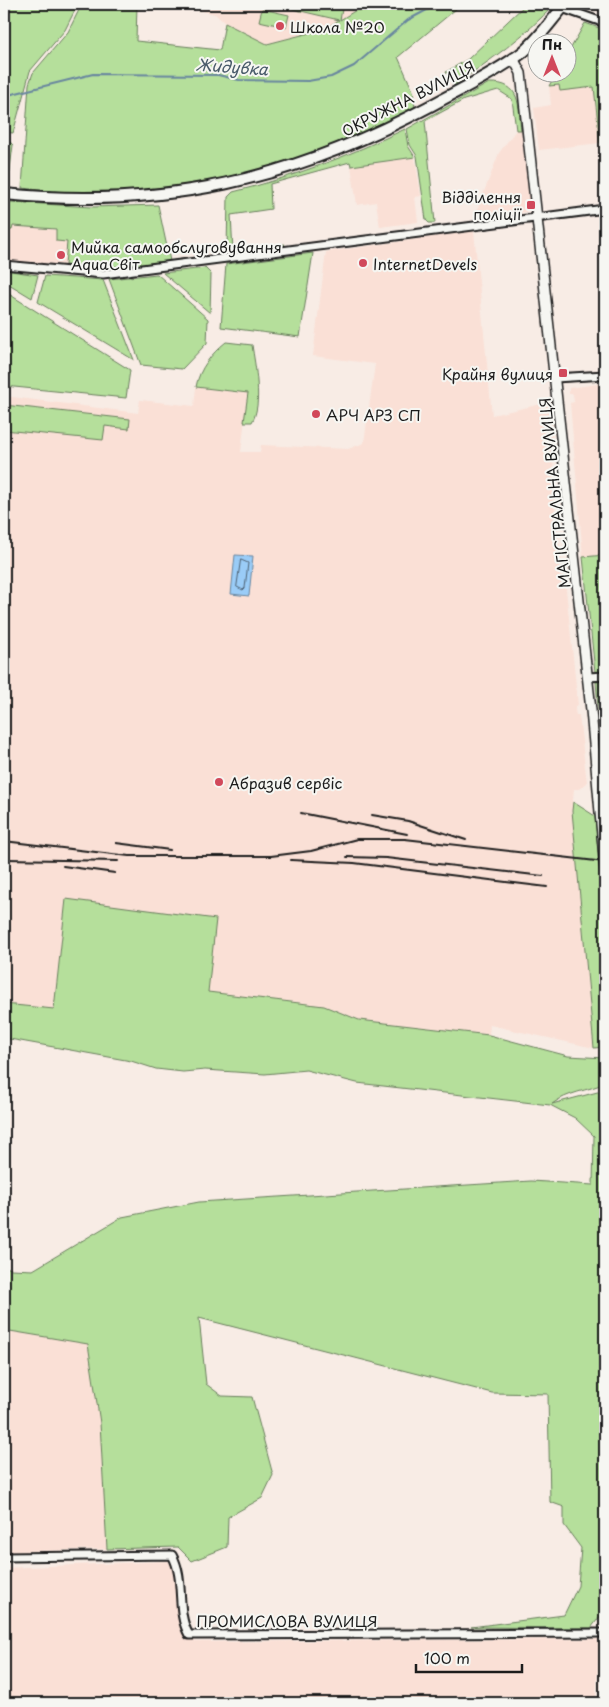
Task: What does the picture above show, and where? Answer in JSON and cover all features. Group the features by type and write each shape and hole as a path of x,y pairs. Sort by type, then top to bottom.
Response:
{"main road":[{"name":"ОКРУЖНА ВУЛИЦЯ","path":"4,194 63,199 153,196 223,186 268,174 348,146 459,91 524,51 564,6"}],"street":[{"path":"564,6 605,23"},
{"name":"МАГІСТРАЛЬНА ВУЛИЦЯ","path":"513,58 521,73 538,217 588,677 605,869"},
{"path":"4,265 103,274 605,209"},
{"path":"555,378 605,375"},
{"path":"588,677 605,676"},
{"name":"ПРОМИСЛОВА ВУЛИЦЯ","path":"4,1557 172,1555 179,1567 182,1622 189,1634 605,1633"}],"shaded area":[{"name":"Школа №20","path":"173,4 366,4 325,29 267,44 225,23 215,14"},
{"path":"585,23 605,30 596,104 600,143 539,150 534,108 551,105 549,86 551,82 576,82 576,39"},
{"path":"516,130 521,130 530,207 525,212 474,218 499,153"},
{"path":"415,157 421,196 415,197 418,222 380,227 376,202 357,205 351,166"},
{"path":"12,225 57,229 67,242 65,265 4,260 4,230 12,230"},
{"path":"474,231 492,415 551,402 555,509 561,560 564,570 578,705 575,706 575,710 576,715 579,715 587,783 579,789 574,789 572,811 594,1048 490,1025 489,1035 359,1020 324,1006 208,992 66,899 54,1010 4,1004 4,396 138,413 140,400 194,406 196,387 248,393 241,452 260,452 261,445 348,449 364,443 375,364 313,356 326,252"},
{"path":"605,383 605,555 583,557 570,403 574,402 573,394 569,394 569,388"},
{"path":"4,1330 88,1344 100,1423 107,1549 4,1552"},
{"path":"169,1561 174,1566 178,1619 185,1634 196,1642 599,1639 596,1703 4,1703 4,1568"}],"green space":[{"path":"4,4 78,4 65,30 30,71 13,133 4,132"},
{"path":"82,4 137,4 136,41 220,50 225,23 267,44 325,29 339,20 271,4 343,4 340,20 366,4 462,4 398,57 413,91 415,108 345,142 249,172 173,186 96,192 22,188 29,84 33,73 68,32"},
{"path":"526,4 555,4 507,48 454,85 446,72 468,59"},
{"path":"262,9 289,15 286,27 259,21"},
{"path":"585,23 605,30 605,143 600,143 594,87 560,91 559,85 549,86 551,82 576,82 576,39"},
{"path":"489,83 500,84 513,91 518,104 521,130 516,130 512,99 498,90 464,100 425,121 435,223 429,223 426,220 417,156 410,145 407,129"},
{"path":"405,129 408,146 415,157 351,166 350,162 270,184 271,209 231,215 233,251 285,244 280,248 237,254 227,250 228,197 233,192 277,180 320,165"},
{"path":"5,140 13,145 8,185 4,187"},
{"path":"11,202 91,207 158,205 170,261 101,269 65,265 67,242 56,241 56,229 13,226 12,230 4,230 4,208"},
{"path":"313,253 300,337 221,327 226,264"},
{"path":"205,268 211,274 210,313 163,273"},
{"path":"4,270 38,275 32,298 4,281"},
{"path":"157,274 208,319 207,343 182,369 141,365 109,279"},
{"path":"45,276 103,280 134,360 38,302"},
{"path":"4,291 130,370 126,398 4,386"},
{"path":"226,342 252,345 258,395 252,422 244,422 248,393 196,387 200,374 207,362"},
{"path":"4,405 130,419 129,429 105,426 103,440 4,430"},
{"path":"605,555 605,671 595,672 583,557"},
{"path":"605,681 605,794 596,682"},
{"path":"573,802 595,816 605,920 605,1047 594,1048 572,811"},
{"path":"66,899 216,919 208,992 324,1006 359,1020 489,1035 568,1056 605,1058 605,1083 571,1094 552,1104 605,1090 605,1547 601,1615 591,1628 471,1627 564,1615 578,1586 581,1548 564,1525 564,1507 550,1502 548,1394 492,1393 199,1318 206,1384 222,1396 252,1397 273,1475 262,1498 228,1517 227,1547 192,1561 178,1547 107,1549 100,1423 88,1344 4,1330 4,1266 11,1269 33,1270 122,1217 199,1202 531,1181 593,1185 594,1136 575,1118 550,1105 357,1083 306,1070 265,1074 205,1070 183,1072 156,1069 131,1061 4,1038 4,1004 54,1009"}],"water":[{"path":"235,555 253,556 249,596 231,594"}],"waterway":[{"name":"Жидувка","path":"4,96 93,74 218,75 239,80 308,81 331,77 354,66 408,20 438,4"}],"railway":[{"path":"301,813 407,834"},
{"path":"372,815 408,821 466,840"},
{"path":"4,841 129,856 271,856 311,851 357,839 405,839 605,862"},
{"path":"116,843 170,850"},
{"path":"347,857 386,858 543,876"},
{"path":"6,859 118,861"},
{"path":"291,860 354,863 547,887"},
{"path":"63,866 115,873"}],"place":[{"name":"Школа №20","path":"280,26"},
{"name":"Відділення поліції","path":"531,205"},
{"name":"Мийка самообслуговування AquaСвіт","path":"61,255"},
{"name":"InternetDevels","path":"363,263"},
{"name":"Крайня вулиця","path":"563,373"},
{"name":"АРЧ АРЗ СП","path":"316,414"},
{"name":"Абразив сервіс","path":"219,782"}]}
